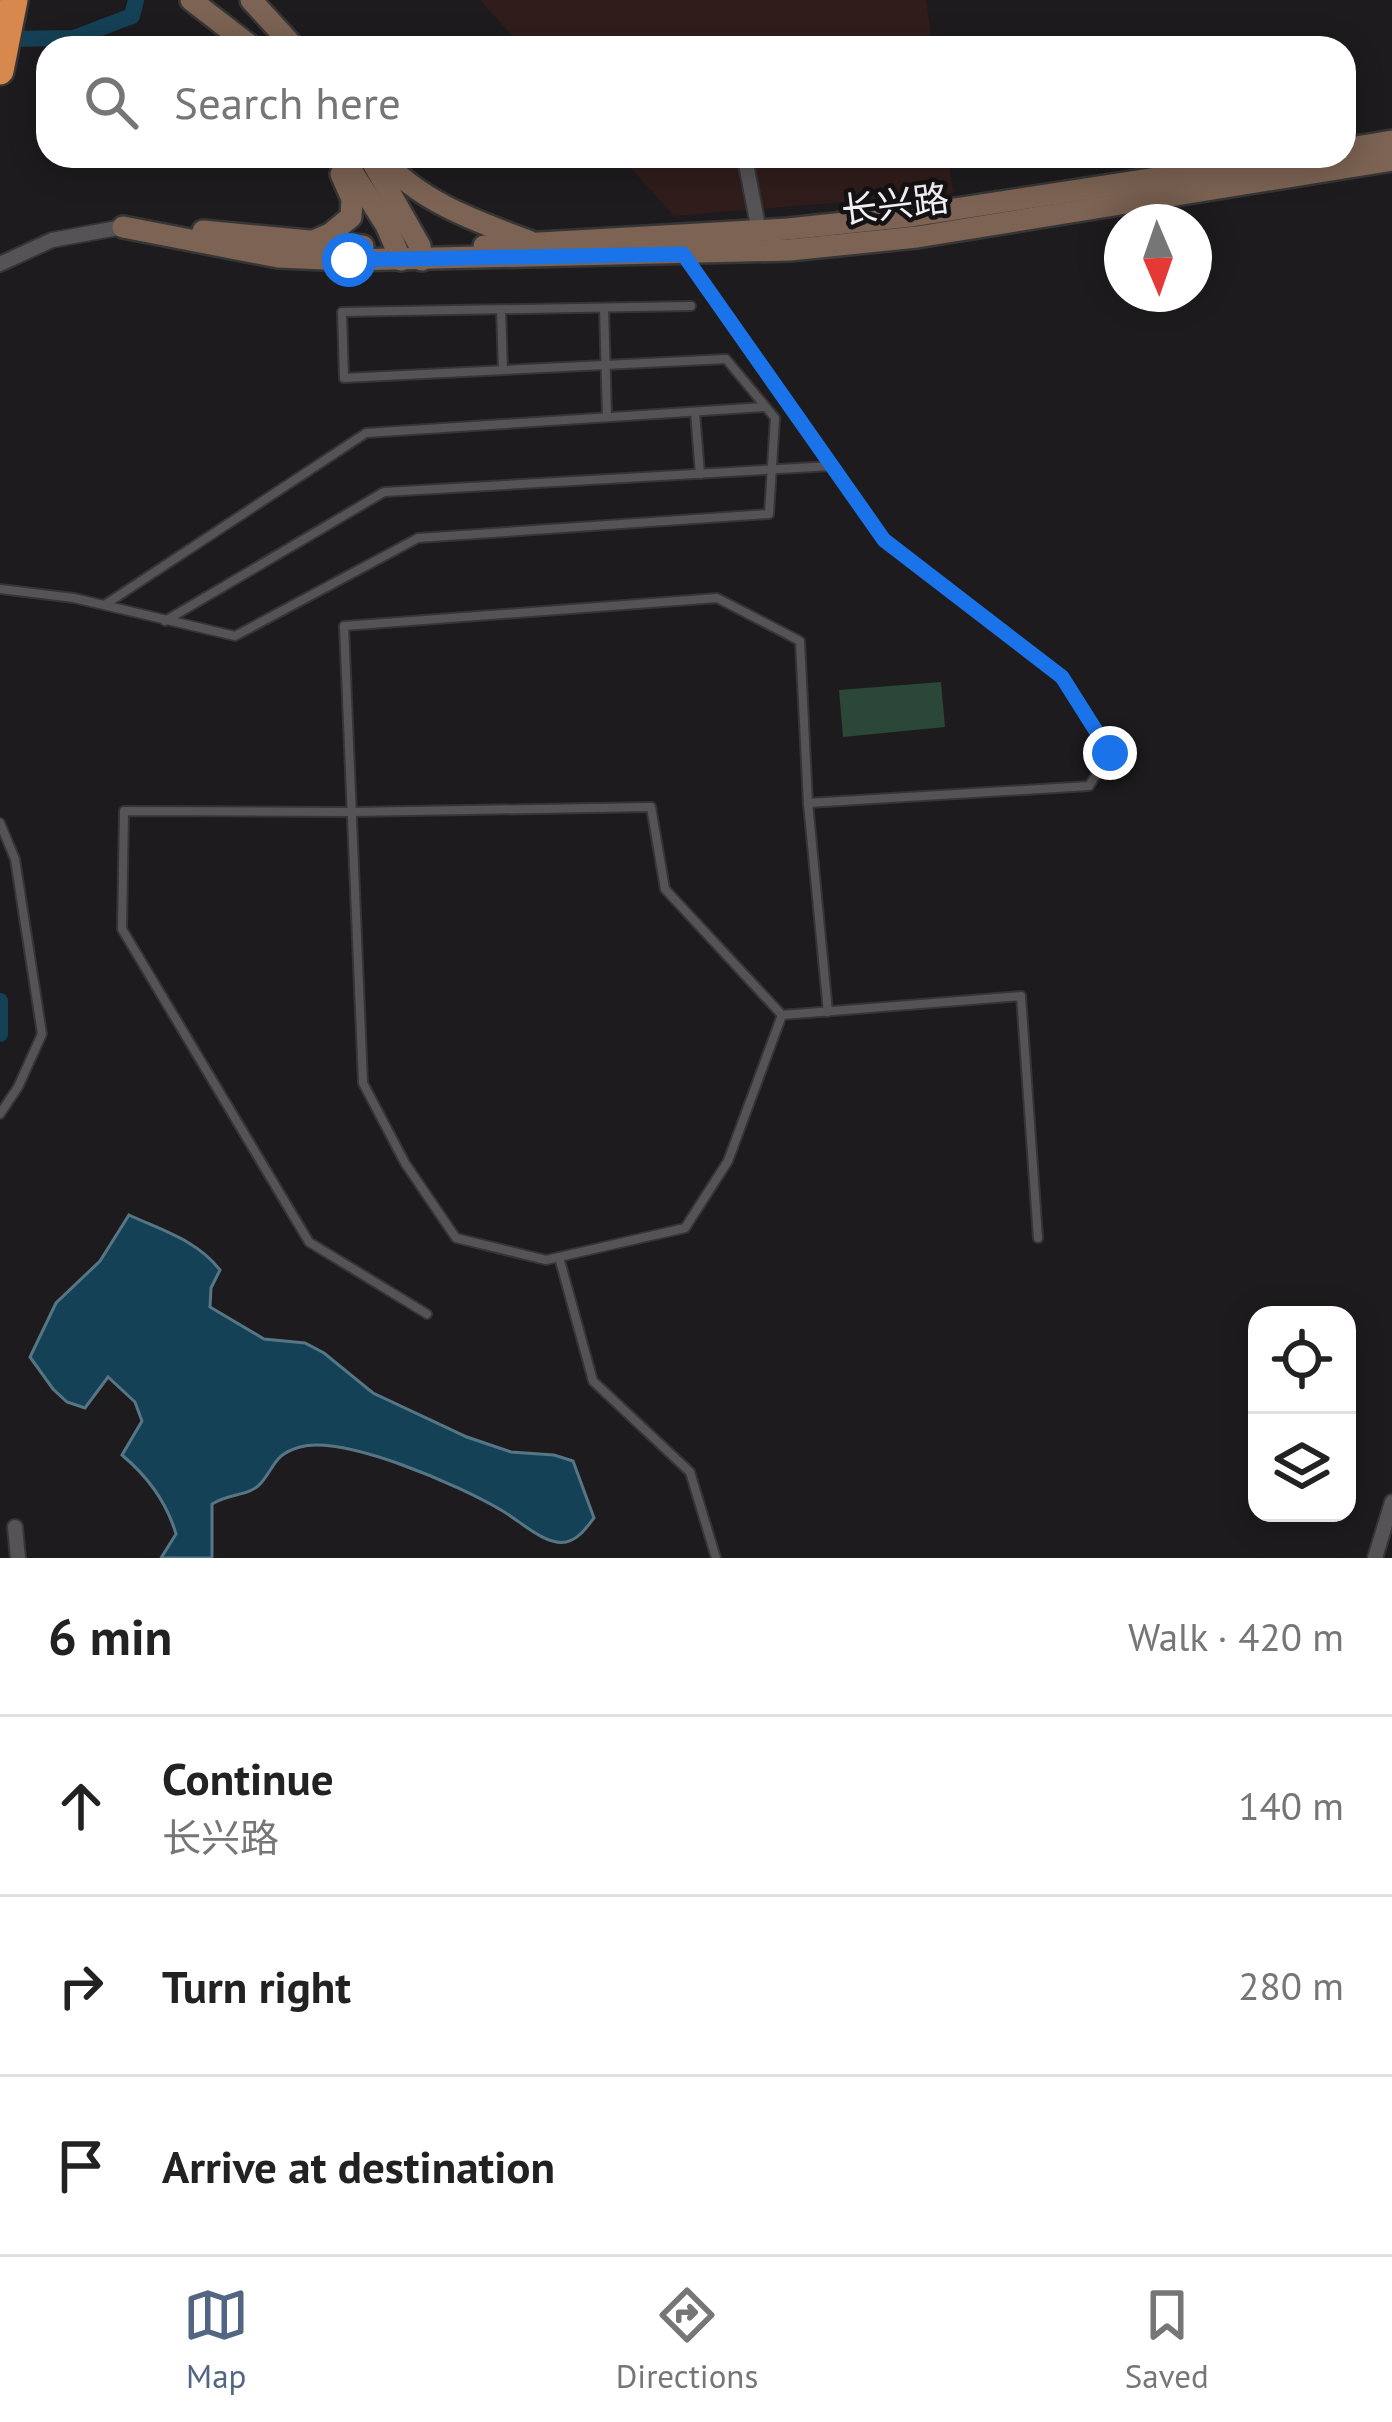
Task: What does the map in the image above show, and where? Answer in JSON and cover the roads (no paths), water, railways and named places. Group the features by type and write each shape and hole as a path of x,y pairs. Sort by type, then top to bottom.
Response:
{"highway":[{"path":"0,71 14,0"}],"street":[{"path":"251,0 284,36"},
{"path":"193,1 238,36"},
{"path":"1356,147 1392,141"},
{"name":"长兴路","path":"1356,166 1392,160"},
{"path":"308,243 350,218 352,199 343,168"},
{"path":"348,168 409,253"},
{"path":"374,168 409,253"},
{"path":"394,168 426,196 530,242"},
{"path":"747,168 759,231"},
{"name":"长兴路","path":"409,253 681,244 910,216 1222,168"},
{"name":"长兴路","path":"409,253 530,242 790,250 917,237 1343,168"},
{"path":"0,263 52,240 123,227 409,253"},
{"path":"123,227 278,257 409,253"},
{"path":"1375,1558 1392,1502"},
{"path":"15,1527 18,1558"}],"lane":[{"path":"681,244 884,540 1062,677 1110,753 1090,787 808,803"},
{"path":"0,589 104,605 235,636 418,538 770,514 775,418 726,359 344,378 342,312 691,306"},
{"path":"604,308 607,418"},
{"path":"501,310 503,370"},
{"path":"104,605 366,433 766,407"},
{"path":"695,412 700,473"},
{"path":"164,621 384,492 834,466"},
{"path":"782,1016 728,1161 685,1228 546,1260 456,1238 405,1162 363,1083 344,626 717,598 800,641 808,803 828,1012"},
{"path":"427,1314 308,1242 122,929 124,811 652,806 664,889 782,1016"},
{"path":"0,824 16,860 42,1034 0,1114"},
{"path":"782,1016 1022,996 1038,1238"},
{"path":"559,1257 593,1381 690,1472 716,1558"}],"water":[{"path":"129,1215 178,1237 211,1260 220,1270 211,1288 210,1307 264,1339 305,1343 373,1393 467,1437 511,1452 573,1461 594,1518 575,1538 558,1542 432,1476 373,1455 320,1445 291,1450 256,1487 212,1504 212,1558 161,1558 176,1534 172,1523 155,1491 122,1455 142,1421 135,1402 108,1377 85,1408 67,1402 30,1357 56,1303 100,1261"}],"waterway":[{"path":"79,36 132,16 136,0"},
{"path":"1,39 36,39"},
{"path":"0,1001 0,1034"}]}
